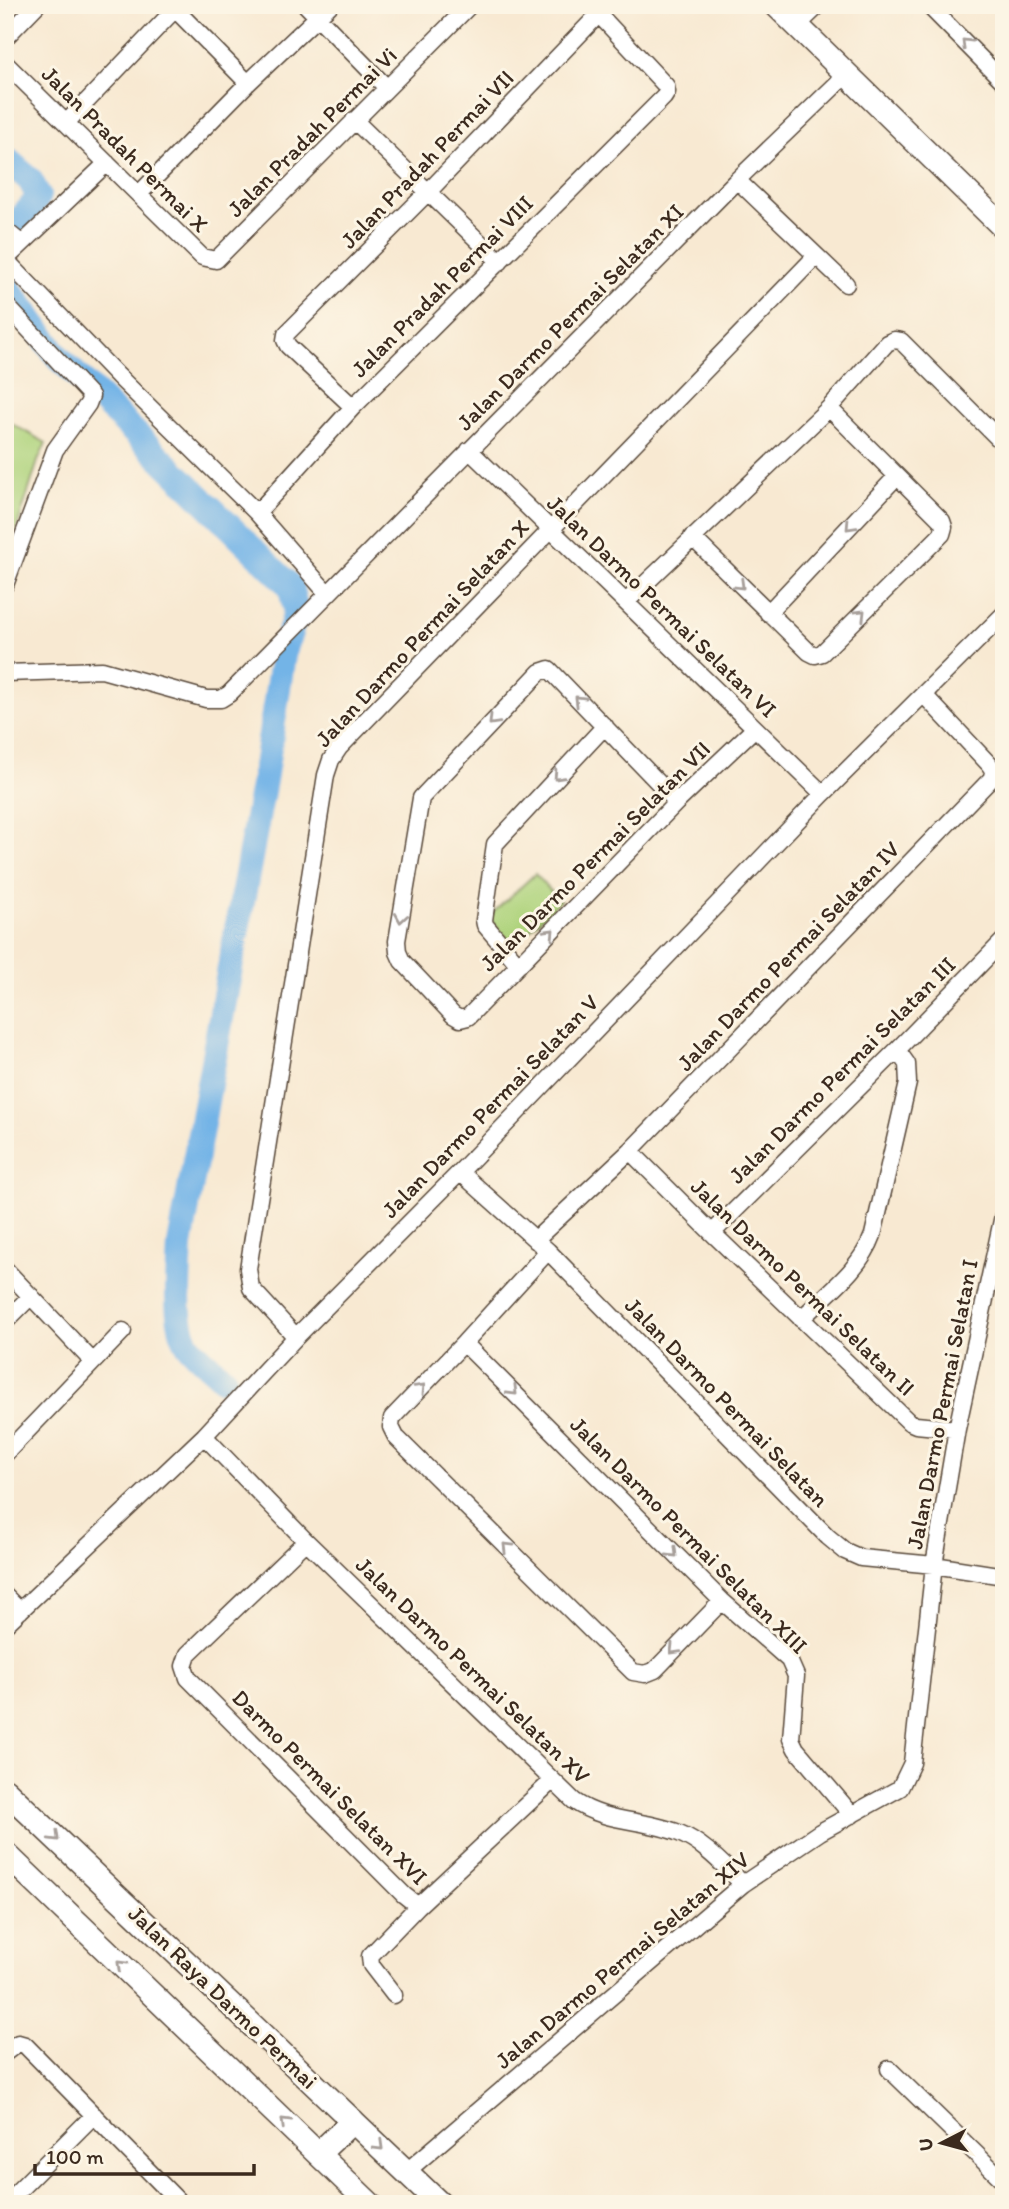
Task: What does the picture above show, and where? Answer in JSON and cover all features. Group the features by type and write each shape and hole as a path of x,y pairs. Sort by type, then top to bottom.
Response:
{"street":[{"path":"5,38 37,5"},
{"path":"306,5 324,11 387,88"},
{"name":"Jalan Pradah Permai Vi","path":"216,260 470,5"},
{"path":"776,5 1004,228"},
{"path":"797,26 819,5"},
{"path":"928,5 1004,82"},
{"path":"66,123 175,7 248,83"},
{"name":"Jalan Pradah Permai VIII","path":"257,513 353,407 664,97 666,86 595,10"},
{"name":"Jalan Pradah Permai VII","path":"353,407 288,345 286,334 428,192 595,10"},
{"path":"139,194 248,83 324,11"},
{"name":"Jalan Pradah Permai X","path":"5,63 202,257 216,260"},
{"name":"Jalan Darmo Permai Selatan XI","path":"5,673 102,670 206,699 221,699 229,694 737,180 847,74"},
{"path":"354,120 500,262"},
{"path":"107,163 5,259 118,376 257,513 328,594"},
{"path":"737,180 846,284"},
{"path":"5,230 21,243"},
{"name":"Jalan Darmo Permai Selatan X","path":"296,1336 251,1288 248,1269 326,775 331,760 339,748 816,256"},
{"path":"5,304 91,396 55,450 5,585"},
{"path":"626,602 829,408 887,343 894,340 901,341 1004,444"},
{"path":"692,537 809,652 815,655 821,653 942,534 944,527 942,521 829,408"},
{"name":"Jalan Darmo Permai Selatan VI","path":"469,450 823,794"},
{"path":"768,613 897,476"},
{"name":"Jalan Darmo Permai Selatan V","path":"5,1625 204,1436 296,1336 460,1171 823,794 1004,614"},
{"name":"Jalan Darmo Permai Selatan VII","path":"605,726 548,669 544,670 421,798 397,942 398,952 402,961 453,1015 468,1017 677,802 755,728"},
{"name":"Jalan Darmo Permai Selatan IV","path":"722,1601 655,1670 645,1674 633,1672 396,1437 391,1427 392,1418 464,1343 542,1245 630,1151 992,778 993,770 989,764 925,695"},
{"path":"519,965 485,925 484,920 495,844 605,726 677,802"},
{"name":"Jalan Darmo Permai Selatan III","path":"712,1233 1004,940"},
{"path":"801,1319 851,1270 869,1246 873,1235 908,1083 907,1063 897,1050"},
{"name":"Jalan Darmo Permai Selatan II","path":"630,1151 909,1422 957,1429"},
{"name":"Jalan Darmo Permai Selatan","path":"460,1171 542,1245 828,1537 845,1551 861,1558 934,1565 1004,1576"},
{"name":"Jalan Darmo Permai Selatan I","path":"934,1565 957,1429 1004,1211"},
{"path":"5,1269 93,1362"},
{"path":"5,1322 31,1296"},
{"path":"5,1454 123,1331"},
{"name":"Jalan Darmo Permai Selatan XIII","path":"464,1343 722,1601 789,1660 796,1676 791,1739 796,1749 852,1815"},
{"name":"Jalan Darmo Permai Selatan XV","path":"204,1436 306,1541 574,1801 594,1812 679,1833 708,1851 743,1884"},
{"name":"Darmo Permai Selatan XVI","path":"306,1541 188,1654 184,1666 188,1678 404,1895 418,1906 552,1781"},
{"name":"Jalan Darmo Permai Selatan XIV","path":"406,2172 743,1884 820,1832 900,1788 912,1763 934,1565"},
{"path":"5,1596 20,1611"},
{"name":"Jalan Raya Darmo Permai","path":"5,1790 440,2204"},
{"name":"Jalan Raya Darmo Permai","path":"5,1853 370,2204"},
{"path":"394,1995 371,1965 370,1956 418,1906"},
{"path":"8,2050 18,2043 25,2045 174,2201"},
{"path":"889,2069 1004,2181"},
{"path":"5,2204 94,2115"},
{"path":"318,2154 353,2121"}],"green space":[{"path":"5,420 46,443 5,565"},
{"path":"535,874 560,901 513,945 488,917"}],"waterway":[{"path":"5,158 30,180 38,195 18,222"},
{"path":"5,284 58,357 291,587 296,613 283,655 264,780 180,1245 178,1296 183,1334 196,1353 224,1379"}]}
